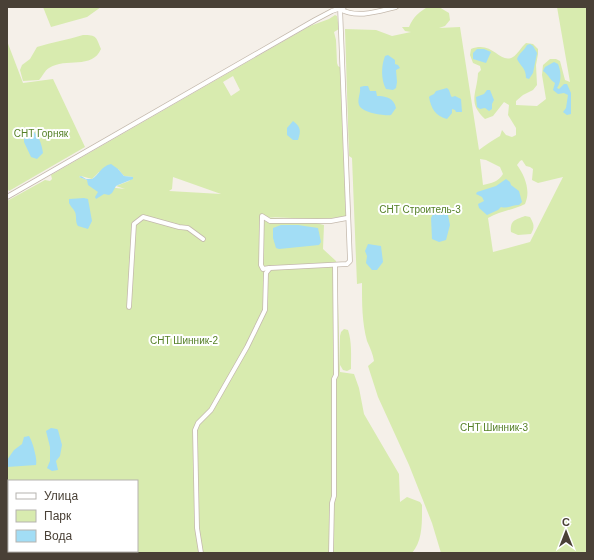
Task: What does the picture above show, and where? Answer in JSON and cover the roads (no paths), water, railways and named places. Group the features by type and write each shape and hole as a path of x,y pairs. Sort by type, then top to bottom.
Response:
{"street":[{"path":"342,8 348,13 355,14 396,7"},
{"path":"7,196 315,20 332,11 342,8"},
{"path":"342,8 350,261 347,264 263,269 261,265 262,216 270,221 331,221 348,218"},
{"path":"129,307 134,224 142,217 188,228 203,239"},
{"path":"331,553 331,520 334,496 334,380 336,375 335,265"},
{"path":"201,553 197,528 195,427 198,422 209,413 255,332 265,310 266,273 270,268"}],"water":[{"path":"530,44 537,53 533,73 529,79 526,78 524,70 517,59 527,45"},
{"path":"477,49 484,49 491,52 486,63 473,59 473,53"},
{"path":"388,55 395,60 395,64 400,68 396,70 397,82 396,88 393,90 386,89 382,77 382,68 385,56"},
{"path":"554,62 558,64 560,73 560,82 557,88 559,89 564,84 567,84 571,93 571,114 567,115 563,112 566,108 568,95 564,93 558,94 553,90 555,83 543,71 545,67"},
{"path":"368,86 370,91 376,91 377,96 386,97 393,102 396,108 391,115 369,112 361,108 359,105 360,87"},
{"path":"447,88 452,97 455,96 461,99 462,112 456,112 452,109 452,113 447,119 437,114 431,105 429,97 436,91"},
{"path":"487,90 490,90 494,100 492,109 489,111 485,108 480,109 477,107 476,97 484,94"},
{"path":"293,121 300,129 298,140 293,140 287,135 287,128"},
{"path":"32,131 38,137 43,150 43,153 37,159 31,157 24,142 24,135"},
{"path":"111,164 124,176 133,177 133,179 116,186 109,195 104,194 96,199 95,197 98,192 88,185 87,180 79,177 81,176 86,179 92,179 102,169"},
{"path":"506,179 519,191 522,202 519,205 506,208 501,207 487,215 479,208 478,204 484,201 482,197 476,194 477,192 496,186"},
{"path":"69,199 88,199 92,221 88,229 78,226 75,212 69,203"},
{"path":"442,212 448,215 450,225 446,240 439,242 432,239 431,218 433,214"},
{"path":"281,225 298,225 318,228 321,242 319,245 279,249 276,248 273,238 273,228"},
{"path":"368,244 381,246 383,262 377,270 372,270 366,263 367,256 365,251"},
{"path":"51,428 58,430 62,445 60,456 56,461 58,470 52,471 47,468 50,461 50,447 46,431"},
{"path":"29,436 34,450 36,465 7,467 7,460 14,450 22,444 24,437"}],"park label":[{"name":"СНТ Горняк","path":"41,133"},
{"name":"СНТ Строитель-3","path":"420,209"},
{"name":"СНТ Шинник-2","path":"184,340"},
{"name":"СНТ Шинник-3","path":"494,427"}]}
